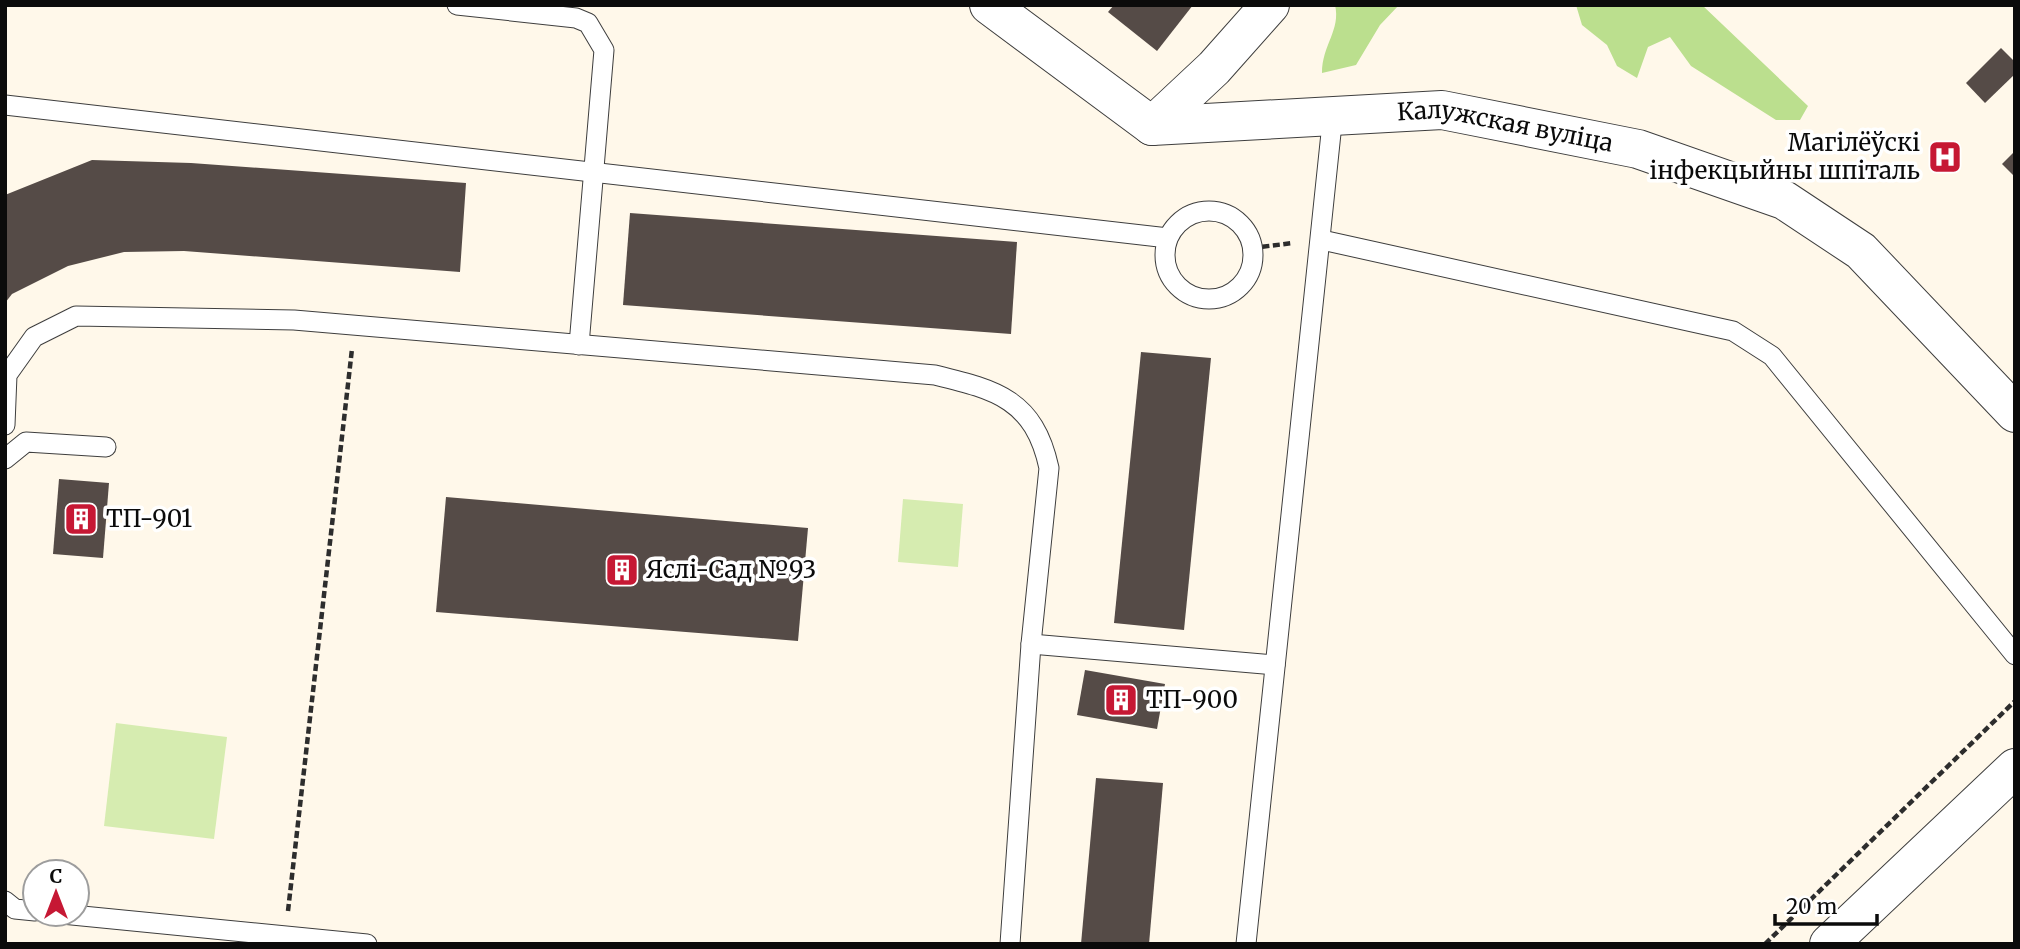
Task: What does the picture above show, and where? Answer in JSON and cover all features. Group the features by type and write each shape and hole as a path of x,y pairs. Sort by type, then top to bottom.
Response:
{"street":[{"path":"989,5 1152,126 1214,68 1270,5"},
{"name":"Калужская вуліца","path":"1152,126 1442,110 1638,149 1784,200 1861,251 2015,413"},
{"path":"1829,944 2015,768"}],"lane":[{"path":"457,5 576,18 588,23 604,50 579,345"},
{"path":"5,105 1168,238"},
{"path":"1246,944 1322,240 1333,114"},
{"path":"1214,211 1239,223 1248,234 1252,248 1247,275 1238,287 1219,297 1197,297 1173,281 1164,252 1175,226 1186,217 1214,211"},
{"path":"1322,240 1733,331 1773,356 2015,655"},
{"path":"5,425 7,375 34,337 76,316 294,320 935,375 990,388 1011,401 1043,442 1049,468 1031,644 1010,944"},
{"path":"5,459 26,442 106,447"},
{"path":"1031,644 1275,665"},
{"path":"5,901 15,909 21,910"},
{"path":"91,917 367,944"}],"path":[{"path":"1252,248 1322,240"},
{"path":"285,936 355,326"},
{"path":"1765,944 2015,701"}],"green space":[{"path":"1335,5 1399,5 1380,25 1356,65 1322,73 1325,54 1336,22"},
{"path":"1576,5 1702,5 1808,106 1800,120 1776,120 1691,66 1670,37 1648,47 1637,78 1617,66 1607,45 1582,25"},
{"path":"903,499 963,504 958,567 898,562"},
{"path":"116,723 227,737 214,839 104,826"}],"building":[{"path":"1114,5 1193,5 1157,51 1108,12"},
{"path":"2001,48 2015,62 2015,74 1985,103 1966,83"},
{"path":"2015,151 2015,177 2002,164"},
{"path":"92,160 191,163 466,183 460,272 184,251 124,252 68,266 12,294 5,303 5,195"},
{"path":"630,213 1017,242 1011,334 623,305"},
{"path":"1141,352 1211,358 1184,630 1114,623"},
{"name":"ТП-901","path":"59,479 109,483 103,558 53,554"},
{"name":"Яслі-Сад №93","path":"446,497 808,528 798,641 436,612"},
{"name":"ТП-900","path":"1085,670 1165,684 1157,729 1077,715"},
{"path":"1096,778 1163,783 1149,944 1081,944"}],"place":[{"name":"Магілёўскі інфекцыйны шпіталь","path":"1945,157"},
{"name":"ТП-901","path":"81,519"},
{"name":"Яслі-Сад №93","path":"622,570"},
{"name":"ТП-900","path":"1121,700"}]}
